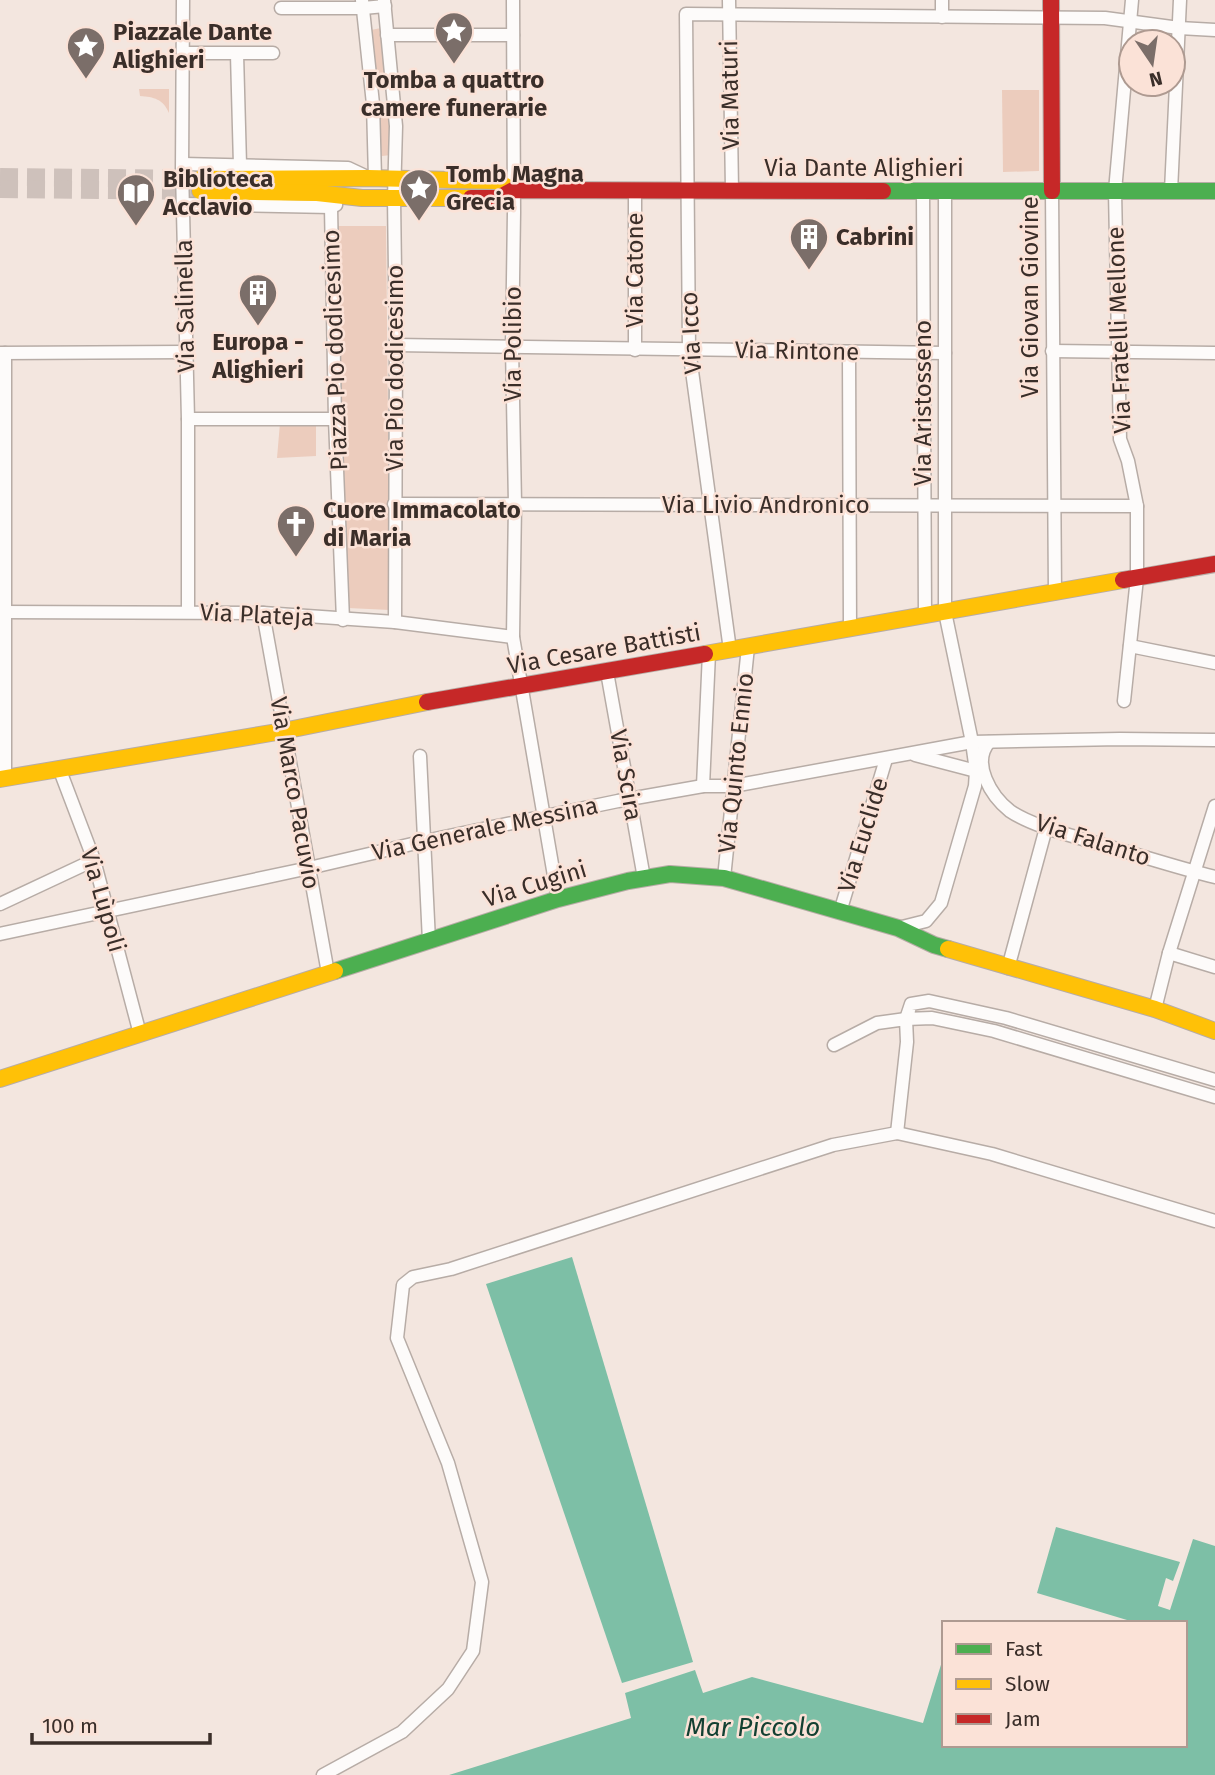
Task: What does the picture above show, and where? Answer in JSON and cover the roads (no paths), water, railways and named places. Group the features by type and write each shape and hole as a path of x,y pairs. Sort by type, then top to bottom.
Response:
{"main road":[{"name":"Via Giovan Giovine","path":"1051,0 1052,191"},
{"name":"Via Dante Alighieri","path":"513,190 498,198 362,198 200,185 372,178 496,181 513,190 1215,191"},
{"name":"Via Cesare Battisti","path":"2,778 283,731 413,705 1215,564"},
{"name":"Via Cugini","path":"0,1079 558,899 670,874 724,878 898,928 934,945 1155,1009 1215,1031"}],"street":[{"name":"Via Salinella","path":"183,0 188,612"},
{"name":"Via Polibio","path":"513,0 513,637 558,899"},
{"name":"Via Maturi","path":"729,0 732,190"},
{"path":"942,0 942,17"},
{"name":"Via Fratelli Mellone","path":"1124,701 1137,578 1137,506 1128,461 1120,439 1115,191 1132,0"},
{"path":"729,15 1105,18 1179,28 1180,0"},
{"path":"281,8 384,3 396,127 395,179"},
{"path":"363,4 373,104 372,178"},
{"name":"Via Icco","path":"729,15 686,14 689,349 730,650"},
{"path":"1187,28 1215,30"},
{"path":"387,35 513,35"},
{"path":"183,53 273,53"},
{"path":"237,54 240,165"},
{"path":"1171,191 1176,98"},
{"path":"373,104 393,104"},
{"name":"Via Dante Alighieri","path":"183,164 348,168 372,178"},
{"name":"Via Pio dodicesimo","path":"395,179 395,622"},
{"name":"Via Catone","path":"635,190 635,350"},
{"name":"Via Aristosseno","path":"923,191 925,615"},
{"name":"Via Aristosseno","path":"945,191 945,612"},
{"name":"Via Giovan Giovine","path":"1052,191 1055,593"},
{"name":"Via Dante Alighieri","path":"183,204 331,206 362,198"},
{"name":"Piazza Pio dodicesimo","path":"331,206 335,419 343,620"},
{"name":"Via Rintone","path":"396,345 945,352"},
{"path":"1052,351 1215,353"},
{"path":"2,778 3,353 186,352"},
{"path":"849,352 850,629"},
{"path":"188,419 335,419"},
{"name":"Via Livio Andronico","path":"394,504 1137,506"},
{"name":"Via Plateja","path":"2,612 263,613 395,622 513,637"},
{"path":"898,928 926,921 941,903 975,786 972,742 945,612"},
{"name":"Via Marco Pacuvio","path":"263,613 328,973"},
{"path":"1130,646 1215,663"},
{"name":"Via Quinto Ennio","path":"724,878 748,647"},
{"path":"703,786 709,653"},
{"name":"Via Scira","path":"607,672 644,878"},
{"name":"Via Generale Messina","path":"0,934 631,799 703,786 733,786 972,742 1215,740"},
{"path":"989,742 981,758 987,782 998,799"},
{"path":"912,754 976,771"},
{"path":"421,757 429,941"},
{"name":"Via Euclide","path":"840,912 886,759"},
{"name":"Via Lùpoli","path":"59,768 94,860 147,1032"},
{"path":"971,804 984,799 998,799"},
{"name":"Via Falanto","path":"998,799 1011,811 1046,828 1215,877"},
{"path":"1155,1009 1169,953 1215,806"},
{"path":"1008,968 1046,828"},
{"path":"0,904 94,860"},
{"path":"1169,953 1215,967"},
{"path":"897,1133 907,1042 906,1019 911,1004 929,1001 1006,1018 1215,1080"},
{"path":"834,1045 877,1023 932,1018 994,1031 1215,1097"},
{"path":"323,1775 402,1732 448,1689 473,1651 482,1582 448,1462 397,1338 404,1286 413,1277 451,1269 834,1145 897,1133 992,1154 1215,1221"}],"water":[{"path":"572,1257 693,1662 622,1683 486,1284"},
{"name":"Mar Piccolo","path":"1056,1527 1180,1562 1173,1581 1166,1578 1158,1606 1170,1610 1193,1539 1215,1546 1215,1775 449,1775 631,1718 625,1693 695,1670 703,1693 752,1677 923,1723 942,1661 942,1747 1187,1747 1187,1621 1130,1621 1037,1593"}],"tunnel":[{"path":"0,177 200,179"},
{"path":"0,189 200,191"}],"place":[{"name":"Tomba a quattro camere funerarie","path":"454,65"},
{"name":"Piazzale Dante Alighieri","path":"86,80"},
{"name":"Tomb Magna Grecia","path":"419,222"},
{"name":"Biblioteca Acclavio","path":"136,227"},
{"name":"Cabrini","path":"809,271"},
{"name":"Europa - Alighieri","path":"258,327"},
{"name":"Cuore Immacolato di Maria","path":"296,558"}]}
